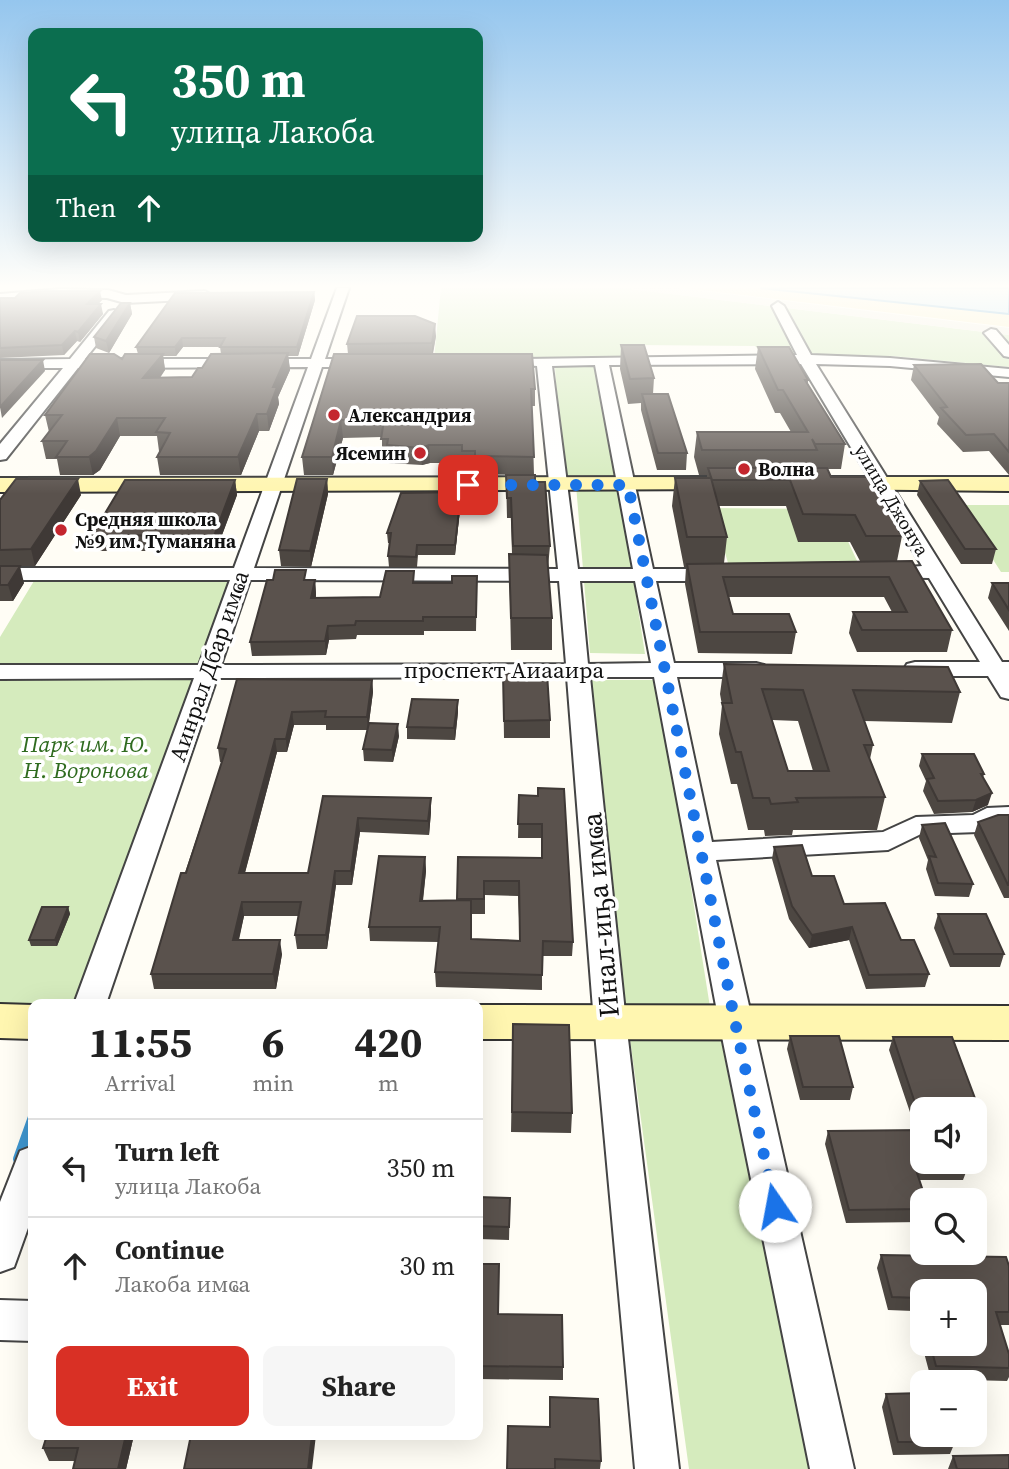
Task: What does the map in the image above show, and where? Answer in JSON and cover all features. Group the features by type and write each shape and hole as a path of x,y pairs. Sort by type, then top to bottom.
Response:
{"main road":[{"path":"0,485 745,484"},
{"path":"797,484 1009,484"},
{"path":"0,1021 28,1022"},
{"path":"483,1022 1009,1023"}],"street":[{"path":"0,455 80,357"},
{"name":"Аинрал Дбар имҩа","path":"92,999 320,357"},
{"name":"улица Джонуа","path":"805,357 936,572 1003,669 1009,692"},
{"path":"601,361 735,1022 832,1469"},
{"path":"519,362 921,362 1009,373"},
{"name":"Инал-иҧа имҩа","path":"544,362 569,576 610,1022 657,1469"},
{"path":"0,364 385,363"},
{"path":"867,573 936,572"},
{"path":"0,574 743,575"},
{"path":"886,670 1003,669"},
{"name":"проспект Аиааира","path":"0,672 777,670"},
{"path":"701,852 888,841 916,826 979,823 987,817 1009,816"},
{"path":"0,1254 28,1175"},
{"path":"0,1320 28,1321"}],"green space":[{"path":"434,357 634,357 634,358 434,359"},
{"path":"898,357 1009,357 1009,367"},
{"path":"555,366 597,366 616,476 561,476"},
{"path":"576,485 619,486 645,654 590,653"},
{"path":"958,505 1009,505 1009,572 1001,572"},
{"path":"712,508 833,509 858,563 728,563"},
{"path":"37,576 233,577 199,667 0,666 0,637"},
{"name":"Парк им. Ю. Н. Воронова","path":"208,671 92,999 28,999 28,1021 0,1021 0,672"},
{"path":"589,680 658,680 710,1007 615,1006"},
{"path":"719,1031 810,1469 689,1469 629,1032"}],"building":[{"path":"88,357 118,357 122,359 123,357 161,357 143,378 192,377 198,368 202,368 209,357 286,357 273,387 277,387 267,414 257,414 238,457 157,457 170,433 156,432 165,418 117,418 96,451 89,457 56,457 67,441 42,441 62,415 45,415"},
{"path":"333,357 532,357 535,389 531,389 534,457 475,456 475,451 462,451 462,445 429,445 421,448 387,445 388,439 381,439 384,420 341,420 332,457 302,457"},
{"path":"624,357 648,357 654,378 630,379"},
{"path":"762,357 795,357 808,380 805,380 845,444 815,444 812,439 817,450 702,450 697,432 808,432 783,390 778,390"},
{"path":"0,360 43,360 0,407"},
{"path":"981,364 998,383 1009,383 1009,452 994,434 966,435 941,408 947,407 914,365"},
{"path":"642,394 668,394 687,453 658,453"},
{"path":"708,468 827,468 831,477 868,477 902,536 866,536 855,515 803,514 790,480 712,480"},
{"path":"506,475 535,475 535,482 545,482 550,546 513,546 511,498 507,498"},
{"path":"675,478 711,478 727,537 687,537"},
{"path":"16,479 78,479 31,549 0,550 0,500"},
{"path":"297,479 327,479 310,551 279,550"},
{"path":"125,480 235,480 214,536 92,535"},
{"path":"948,480 996,549 965,549 920,481"},
{"path":"461,492 455,545 417,545 416,557 388,556 391,533 387,533 401,493"},
{"path":"509,554 547,555 552,618 511,618"},
{"path":"912,561 952,630 862,630 853,612 907,612 889,577 723,577 733,614 789,614 796,632 700,632 687,564"},
{"path":"0,566 20,566 8,585 0,585"},
{"path":"275,570 306,570 304,580 315,580 311,598 380,597 386,571 414,571 413,583 452,583 452,576 477,576 476,617 423,617 423,621 356,621 355,625 328,626 325,641 250,642 267,580 273,580"},
{"path":"992,583 1009,583 1009,610"},
{"path":"724,664 948,667 960,692 853,690 873,745 864,745 885,797 796,798 798,802 771,804 769,798 753,798 741,752 736,752 722,703 732,703","holes":["762,689 803,690 829,771 788,771"]},
{"path":"547,673 550,720 504,721 503,674"},
{"path":"237,679 372,680 367,717 325,717 326,711 292,712 286,739 275,739 239,873 308,873 323,796 431,798 428,821 358,818 351,871 335,871 326,935 295,935 301,902 242,902 233,940 280,940 273,974 151,974 181,873 186,873 226,749 218,748"},
{"path":"412,699 458,700 454,728 407,727"},
{"path":"369,723 398,724 392,750 363,749"},
{"path":"922,754 974,754 992,793 976,800 938,801 927,779 934,778"},
{"path":"538,788 564,789 573,942 543,941 542,975 435,972 440,927 369,927 379,856 425,857 420,901 471,900 471,939 520,941 519,881 484,881 484,899 457,899 458,857 542,858 542,824 518,824 519,795 538,796"},
{"path":"998,815 1009,815 1009,885 978,822"},
{"path":"945,823 973,884 938,883 929,856 936,857 922,825"},
{"path":"802,845 812,876 834,876 844,904 885,903 901,940 914,940 929,974 869,975 852,927 812,935 792,906 774,847"},
{"path":"42,907 68,907 55,940 29,940"},
{"path":"938,914 986,914 1004,954 954,954"},
{"path":"513,1024 569,1025 572,1113 512,1112"},
{"path":"790,1036 839,1036 853,1087 803,1087"},
{"path":"893,1037 952,1037 974,1097 913,1097"},
{"path":"910,1130 910,1174 917,1174 922,1188 910,1188 910,1209 849,1210 828,1131"},
{"path":"483,1197 510,1198 509,1227 483,1226"},
{"path":"881,1255 910,1255 910,1265 987,1265 987,1257 1006,1257 1009,1266 1009,1312 996,1312 1009,1354 1009,1368 936,1366 933,1356 987,1356 987,1279 910,1279 910,1298 892,1297"},
{"path":"483,1264 499,1264 498,1314 562,1315 563,1367 483,1366"},
{"path":"910,1393 910,1442 898,1442 886,1394"},
{"path":"550,1397 598,1399 601,1461 555,1459 555,1469 507,1469 508,1426 550,1427"},
{"path":"45,1440 125,1440 118,1469 73,1469 78,1448 43,1448"},
{"path":"190,1440 311,1440 308,1469 184,1469"},
{"path":"1009,1455 1009,1469 957,1469 953,1456"}],"waterway":[{"path":"18,1159 28,1131"}],"place":[{"name":"Александрия","path":"334,415"},
{"name":"Ясемин","path":"420,453"},
{"name":"Волна","path":"744,469"},
{"name":"Средняя школа №9 им. Туманяна","path":"61,530"}],"route":[{"path":"468,485 628,485 735,1022 775,1206"}]}
